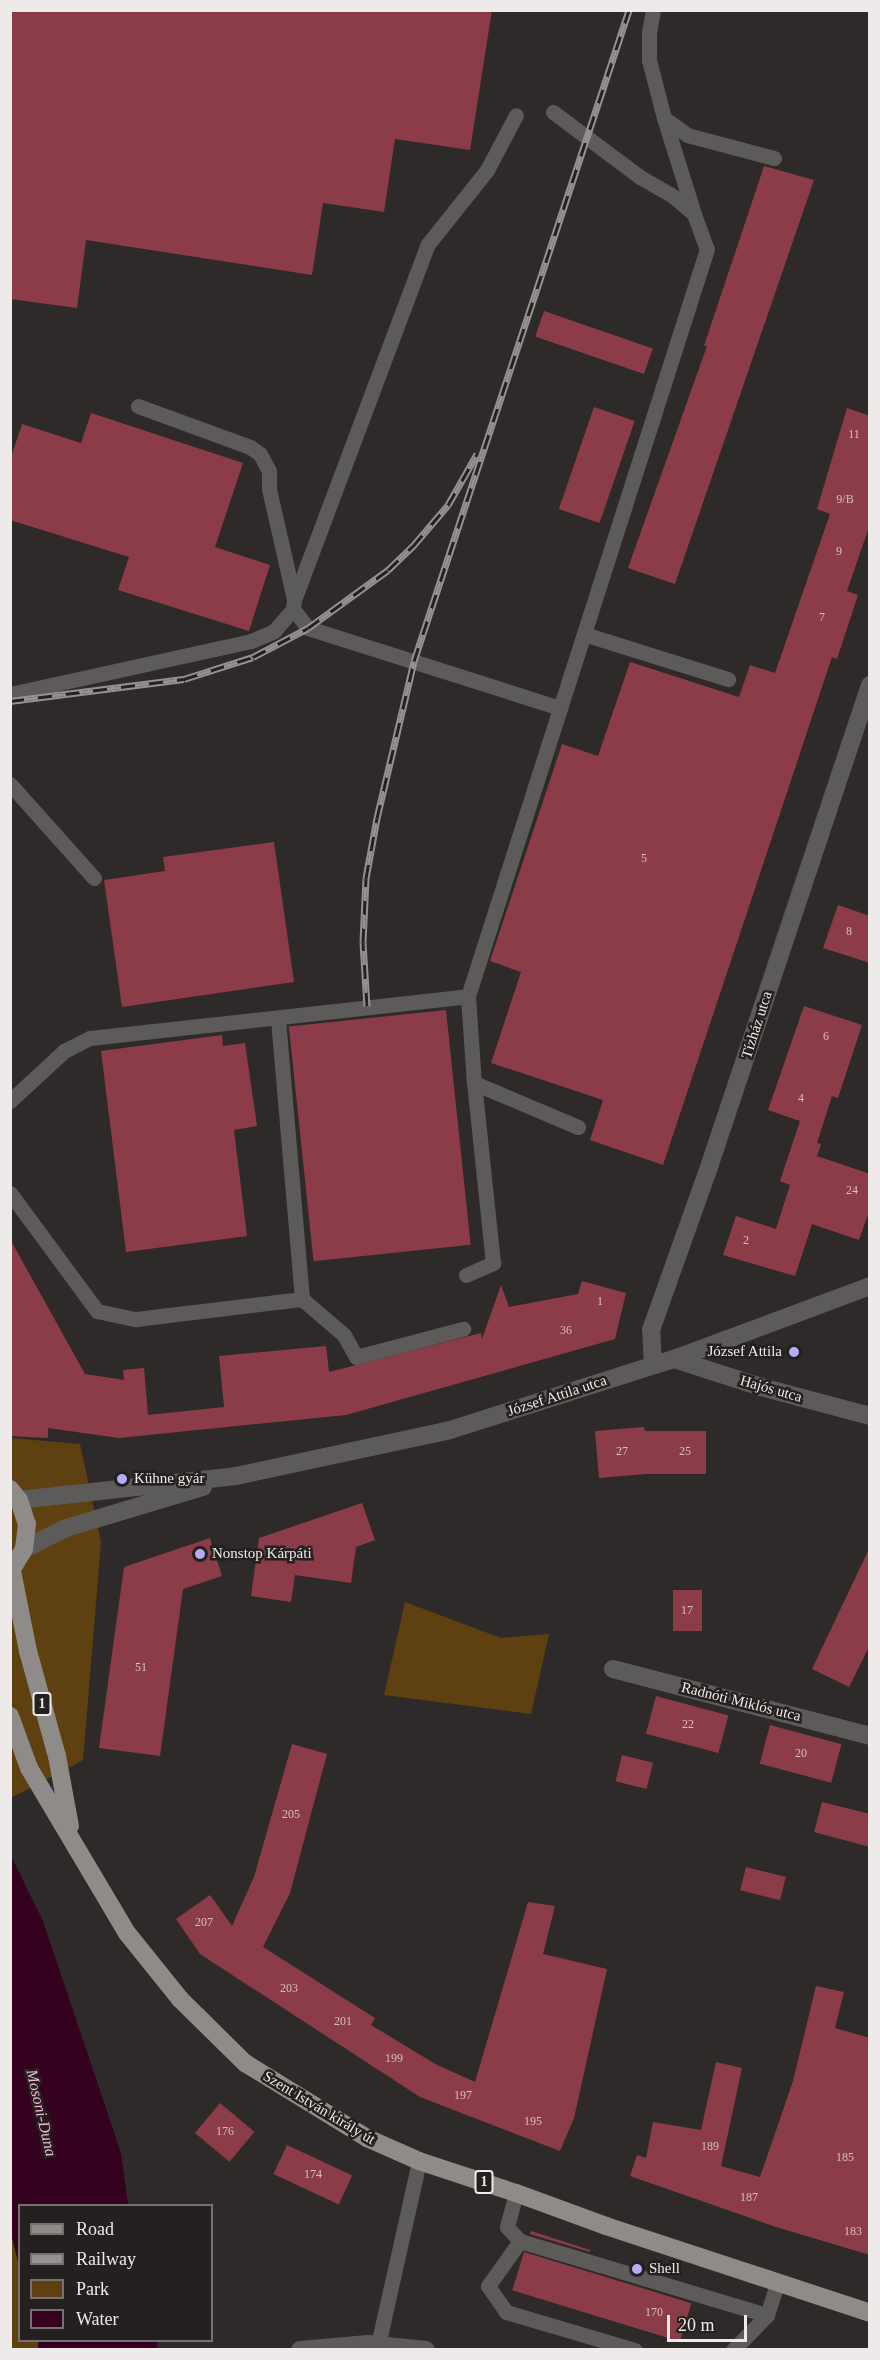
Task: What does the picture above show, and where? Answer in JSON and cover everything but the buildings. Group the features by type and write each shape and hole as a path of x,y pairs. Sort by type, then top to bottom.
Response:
{"main road":[{"name":"1","path":"11,1572 24,1549 27,1524 15,1494"},
{"name":"Szent István király út","path":"11,1572 28,1651 57,1756 71,1837"},
{"name":"Szent István király út","path":"10,1716 29,1768 71,1837 97,1887 127,1933 180,2000 245,2063 367,2139 419,2161 606,2226 870,2313"}],"street":[{"name":"Tízház utca","path":"653,1365 651,1330 710,1164 870,685"},
{"name":"József Attila utca","path":"24,1549 66,1528 169,1499 236,1476 450,1430 674,1359 870,1286"},
{"name":"Hajós utca","path":"674,1359 761,1388 870,1416"},
{"name":"József Attila utca","path":"15,1494 236,1476"},
{"name":"Radnóti Miklós utca","path":"612,1669 870,1736"},
{"path":"300,2349 378,2345 426,2349"}],"lane":[{"path":"466,1275 493,1263 474,1083 468,996 705,255 705,241 694,214 649,60 649,32 653,10"},
{"path":"553,112 694,214"},
{"path":"10,694 251,641 274,631 294,604 428,244 487,170 516,115"},
{"path":"664,117 687,135 774,158"},
{"path":"138,406 250,447 260,454 269,471 269,489 294,604 308,628 560,708"},
{"path":"584,634 728,679"},
{"path":"10,784 94,878"},
{"path":"10,1101 64,1051 90,1038 468,996"},
{"path":"278,1018 302,1299 344,1335 356,1358 463,1329"},
{"path":"474,1083 578,1127"},
{"path":"10,1193 97,1311 136,1318 302,1299"},
{"path":"378,2345 419,2161"},
{"path":"516,2193 507,2227 520,2241 767,2315"},
{"path":"520,2241 488,2286 506,2312 635,2349"},
{"path":"733,2349 767,2315 778,2282"}],"green space":[{"path":"11,1438 80,1444 101,1542 83,1760 11,1798"},
{"path":"405,1602 501,1638 549,1634 531,1714 384,1695"},
{"path":"10,2229 18,2261 18,2342 38,2342 41,2349 11,2349"}],"water":[{"name":"Mosoni-Duna","path":"11,1856 43,1921 121,2153 128,2204 18,2204 18,2261 10,2229"},
{"path":"38,2342 157,2342 157,2350 38,2350"}],"railway":[{"path":"367,1006 363,942 366,878 377,818 414,661 629,10"},
{"path":"10,701 184,679 253,657 308,628 388,570 413,546 448,505 477,454"}],"place":[{"name":"József Attila","path":"794,1352"},
{"name":"Kühne gyár","path":"122,1479"},
{"name":"Nonstop Kárpáti","path":"200,1554"},
{"name":"Shell","path":"637,2269"}]}
